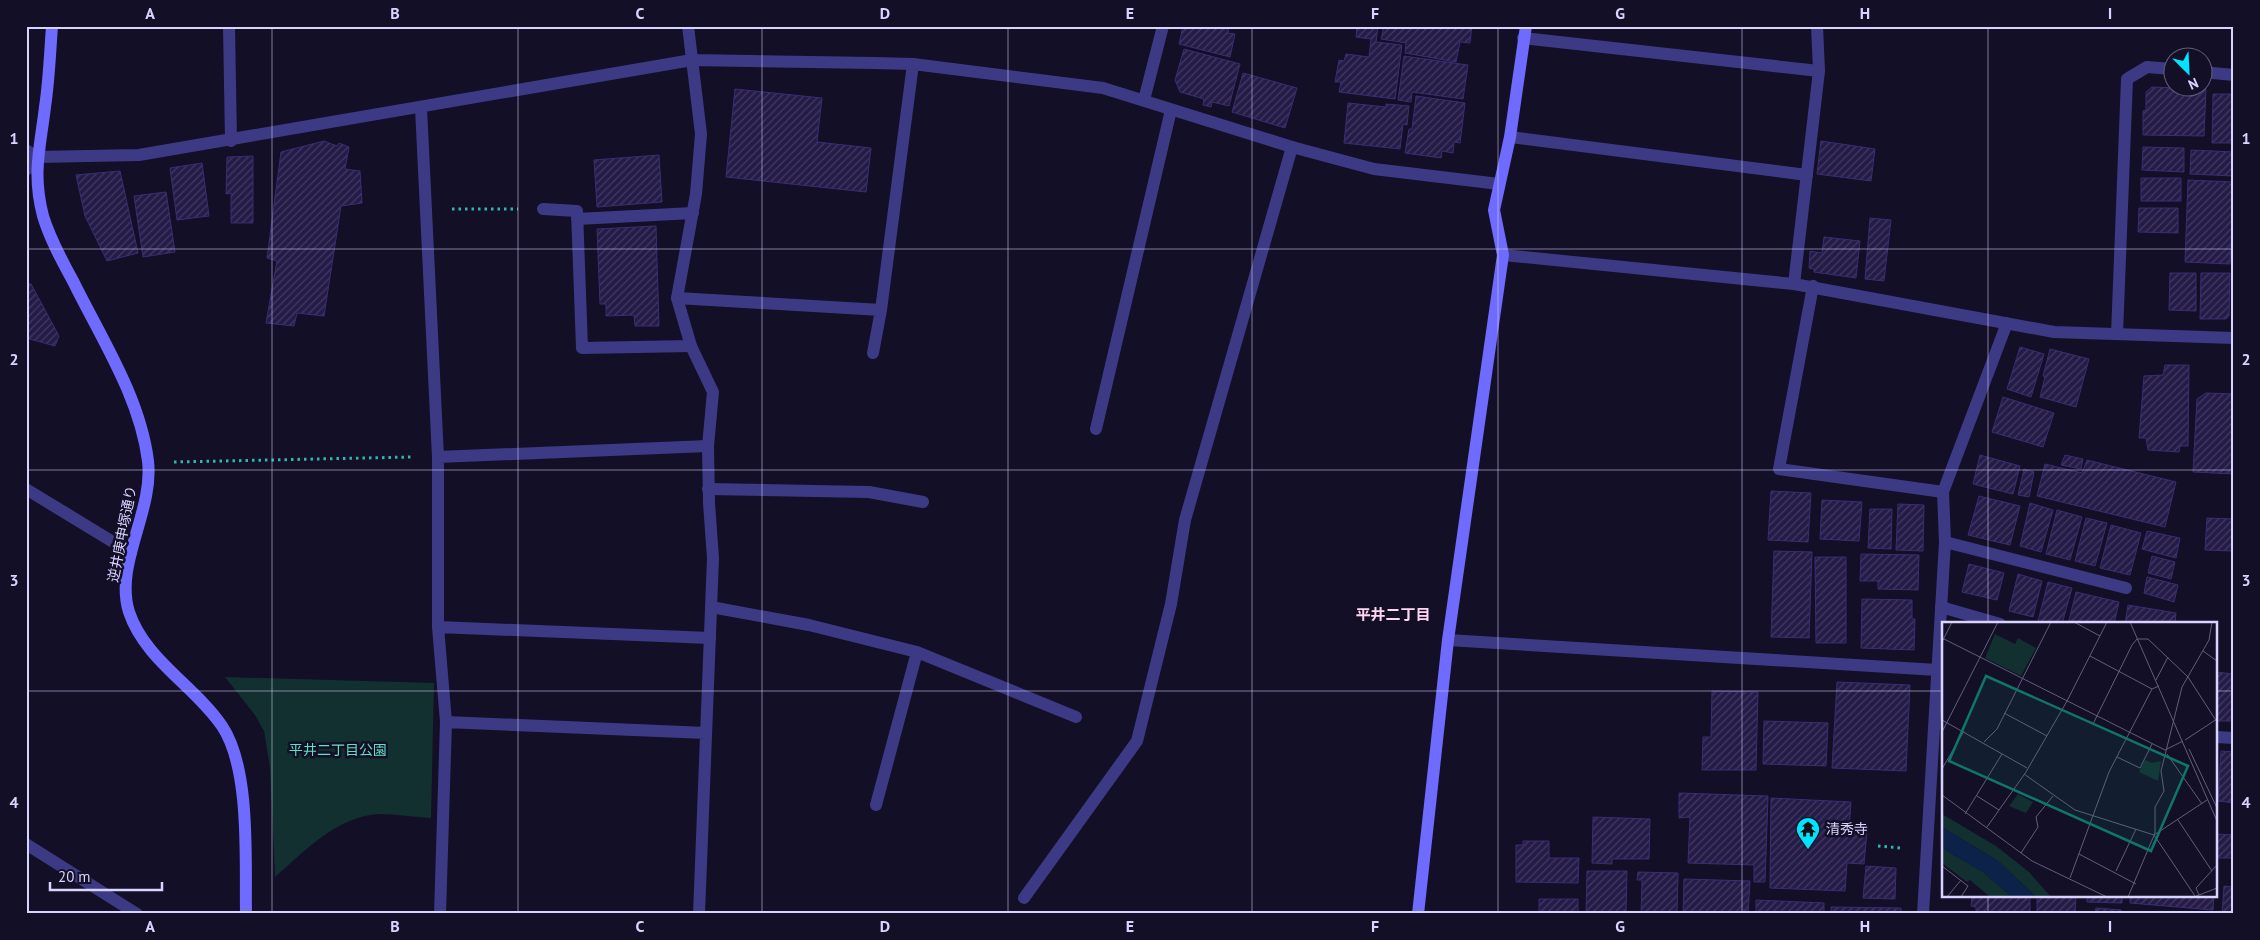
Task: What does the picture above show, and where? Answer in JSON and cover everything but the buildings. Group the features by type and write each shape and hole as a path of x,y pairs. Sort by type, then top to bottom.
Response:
{"street":[{"name":"逆井庚申塚通り","path":"52,26 46,106 31,154 44,217 58,252 123,381 140,427 148,463 148,492 131,553 126,586 129,611 140,634 158,657 202,701 223,727 234,752 242,780 246,914"},
{"path":"230,26 231,141"},
{"path":"688,26 702,134 693,213 677,298 691,346 713,392 708,446 708,489 713,558 699,914"},
{"path":"1144,100 1163,26"},
{"path":"1794,284 1819,71 1817,26"},
{"path":"1418,914 1448,640 1503,255 1494,210 1510,137 1525,32 1819,71"},
{"path":"26,170 31,154 139,155 231,141 692,60 913,64 1104,88 1292,147 1374,168 1499,184"},
{"path":"873,353 881,310 913,64"},
{"path":"2117,334 2127,79 2147,67 2162,68"},
{"path":"2212,73 2234,75"},
{"path":"421,108 438,457 438,627 446,722 440,914"},
{"path":"1096,429 1171,110"},
{"path":"1510,137 1807,175"},
{"path":"1024,898 1137,741 1171,604 1185,520 1292,147"},
{"path":"544,209 577,211 582,348 691,346"},
{"path":"577,219 693,213"},
{"path":"1503,255 1813,286 2054,332 2234,338"},
{"path":"1813,286 1778,470 1943,492"},
{"path":"677,298 881,310"},
{"path":"1923,914 1941,607 1944,542 1943,492 2007,324"},
{"path":"438,457 708,446"},
{"path":"26,489 131,553"},
{"path":"708,489 869,492 923,502"},
{"path":"1944,542 2126,588"},
{"path":"711,607 809,625 917,652 1076,717"},
{"path":"1941,607 1993,622"},
{"path":"438,627 710,638"},
{"path":"1448,640 1937,670"},
{"path":"876,804 917,652"},
{"path":"446,722 706,733"},
{"path":"2218,737 2234,738"},
{"path":"26,844 137,914"}],"path":[{"path":"426,209 544,209"},
{"path":"148,463 438,457"}],"green space":[{"name":"平井二丁目公園","path":"225,677 434,683 431,818 378,814 348,821 310,846 275,877 270,767 264,731 255,715"}],"place":[{"name":"清秀寺","path":"1808,850"}],"district":[{"name":"平井二丁目","path":"1393,614"}]}
